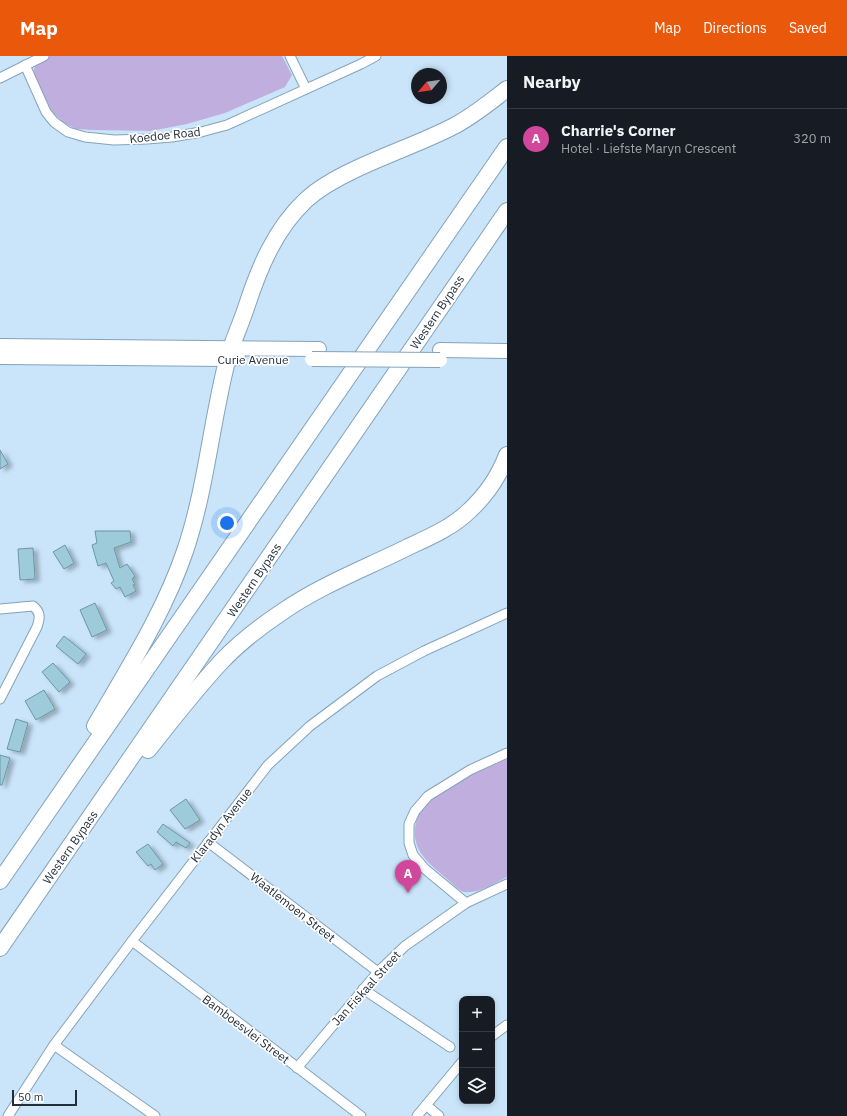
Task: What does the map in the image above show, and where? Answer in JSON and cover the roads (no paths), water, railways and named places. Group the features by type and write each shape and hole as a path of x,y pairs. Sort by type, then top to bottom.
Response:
{"highway":[{"path":"59,795 85,743 153,625 170,590 198,509 230,354 253,285 272,243 283,227 306,200 319,189 374,160 455,125 507,89"},
{"path":"0,881 507,147"},
{"name":"Western Bypass","path":"0,948 507,211"},
{"path":"68,850 193,694 222,661 254,632 283,611 344,577 402,551 451,526 470,510 488,490 502,468 507,455"}],"main road":[{"name":"Curie Avenue","path":"0,346 230,354"},
{"name":"Curie Avenue","path":"440,355 507,351"},
{"name":"Curie Avenue","path":"0,357 316,354 440,355 507,360"}],"street":[{"path":"0,78 44,56"},
{"path":"290,56 306,90"},
{"name":"Koedoe Road","path":"25,65 46,112 54,122 68,132 85,137 114,140 147,139 201,132 227,125 306,90 376,56"},
{"path":"0,609 33,606 38,610 40,615 37,627 0,699"},
{"name":"Klaradyn Avenue","path":"8,1116 54,1045 268,765 310,726 377,676 411,658 507,613"},
{"path":"466,903 425,868 413,855 409,843 409,824 415,811 428,796 470,770 507,753"},
{"name":"Waatlemoen Street","path":"208,842 378,972"},
{"name":"Jan Fiskaal Street","path":"297,1068 378,972 405,946 466,903 507,884"},
{"name":"Bamboesvlei Street","path":"132,941 361,1116"},
{"path":"363,989 450,1047"},
{"path":"495,1034 507,1025"},
{"path":"54,1045 154,1116"},
{"path":"417,1116 459,1066"},
{"path":"426,1105 438,1116"}],"place":[{"name":"Charrie's Corner","path":"408,893"}]}
